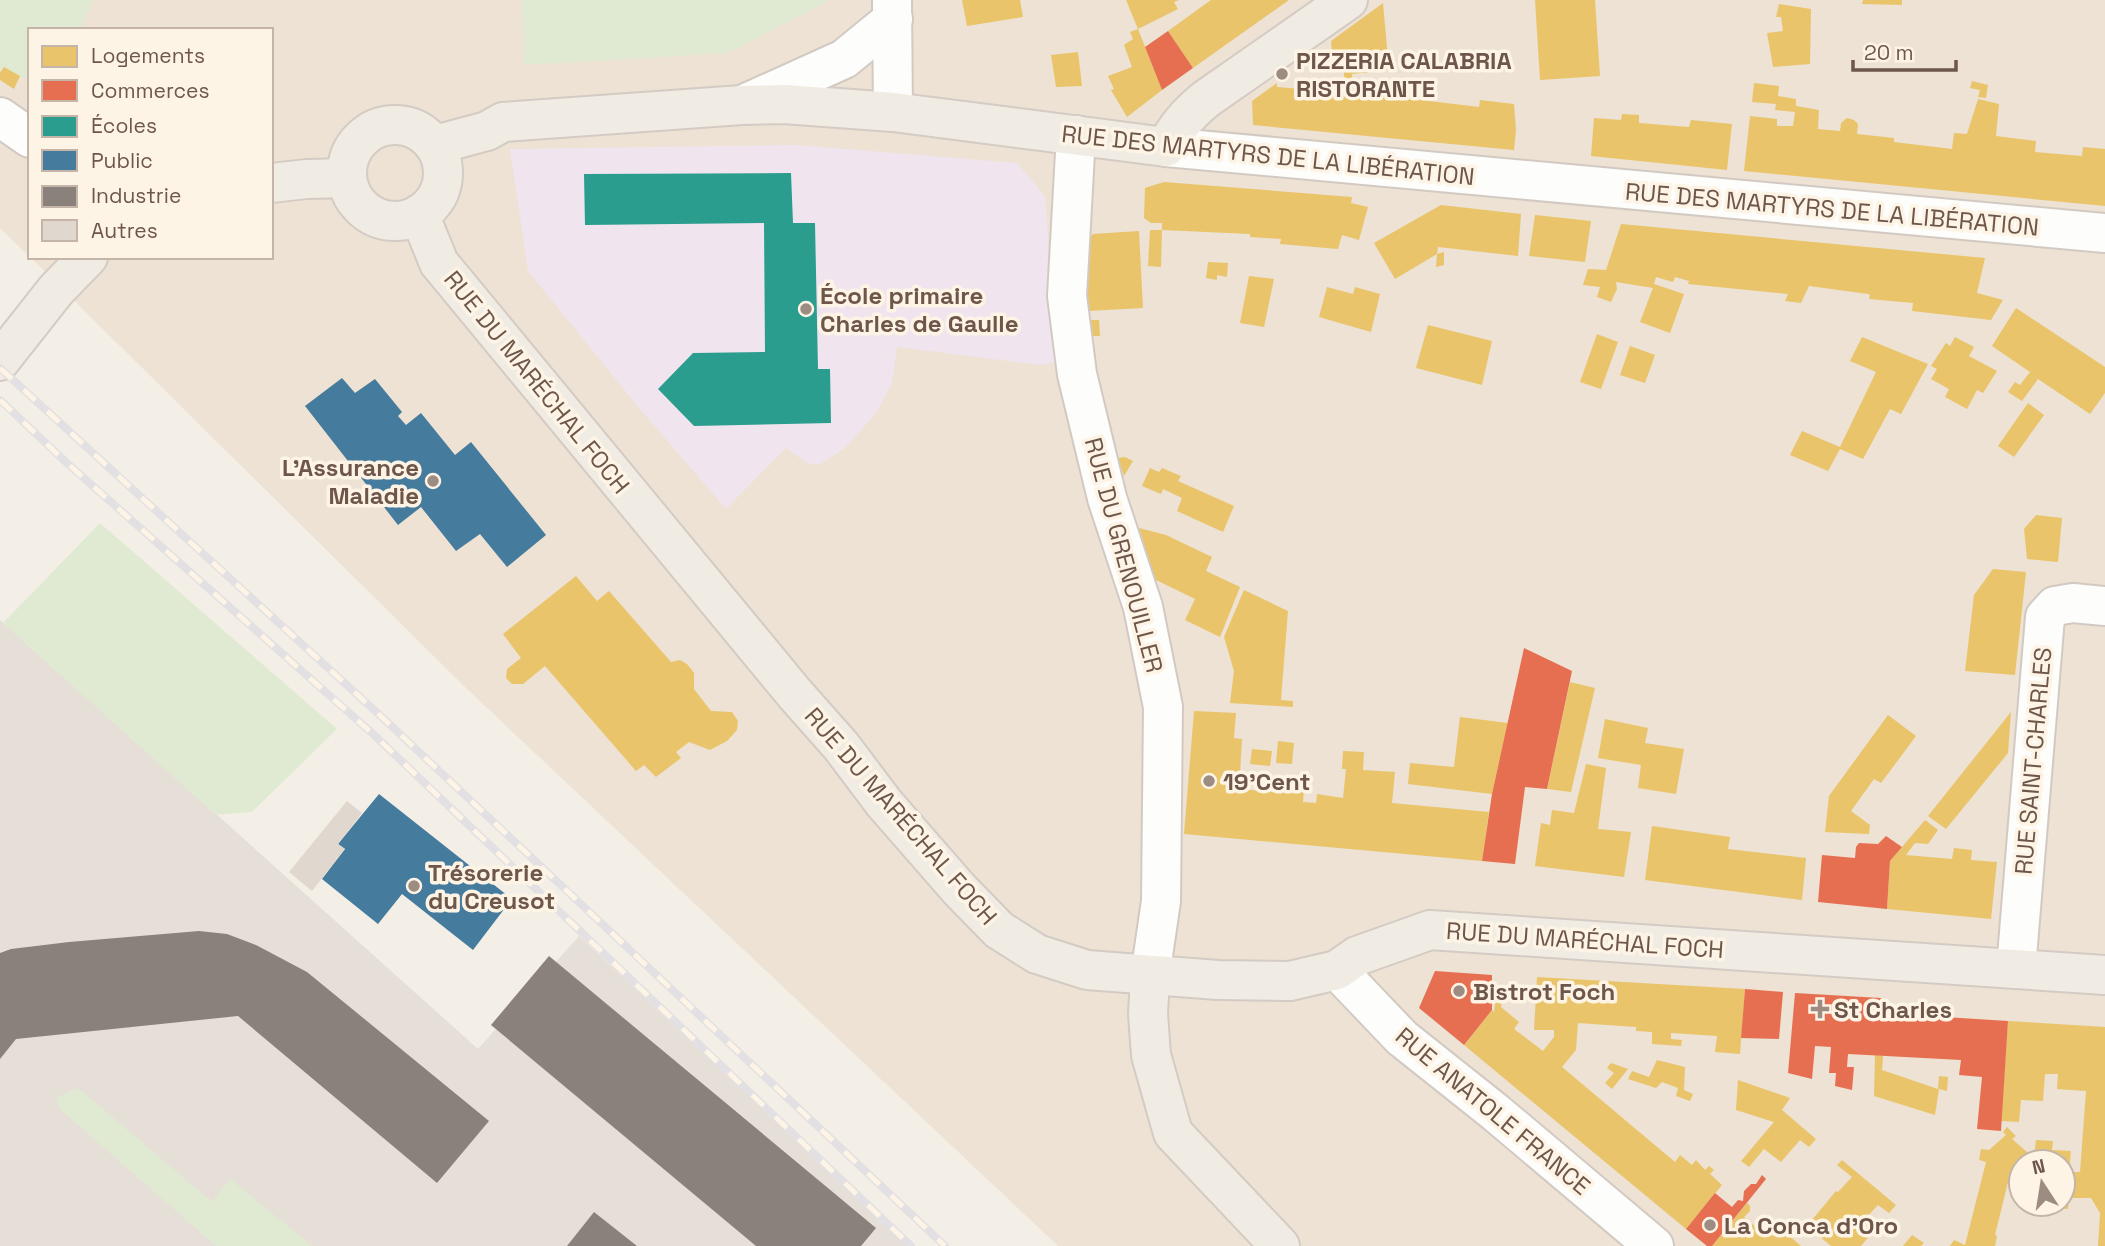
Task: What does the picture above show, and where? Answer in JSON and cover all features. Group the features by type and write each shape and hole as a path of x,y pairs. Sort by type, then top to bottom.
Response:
{"main road":[{"path":"1166,146 1186,116 1206,99 1348,0"},
{"name":"RUE DES MARTYRS DE LA LIBÉRATION","path":"435,145 487,131 503,122 784,104 893,112 1166,146"},
{"path":"394,124 410,127 424,134 435,145 442,159 443,175 436,198 419,215 404,220 388,220 373,215 360,206 351,193 347,178 348,162 354,148 365,135 394,124"},
{"path":"273,183 307,178 347,178"},
{"name":"RUE DU MARÉCHAL FOCH","path":"419,215 439,263 794,694 841,746 884,803 959,889 999,930 1037,954 1087,971 1290,981 1336,970 1357,956 1430,930 2105,975"},
{"path":"0,361 56,290 86,259"},
{"path":"1150,976 1148,1014 1151,1055 1173,1133 1280,1246"}],"street":[{"path":"743,105 844,59 892,9"},
{"path":"892,9 893,112"},
{"path":"0,117 28,137"},
{"name":"RUE DU GRENOUILLER","path":"1076,135 1067,296 1077,374 1107,498 1143,607 1163,707 1161,901 1150,976"},
{"name":"RUE DES MARTYRS DE LA LIBÉRATION","path":"1166,146 2105,233"},
{"name":"RUE SAINT-CHARLES","path":"2016,969 2045,617 2055,606 2073,603 2105,606"},
{"name":"RUE ANATOLE FRANCE","path":"1336,970 1402,1038 1495,1112 1654,1246"}],"shaded area":[{"path":"0,0 2105,0 2105,1246 1058,1246 467,689 31,259 273,259 273,28 28,28 28,256 0,228"},
{"name":"École primaire Charles de Gaulle","path":"797,145 1017,163 1045,196 1057,362 1041,365 897,347 892,383 876,413 846,447 819,465 807,463 786,448 726,509 639,408 528,271 510,149"},
{"path":"0,620 478,1049 579,936 907,1246 0,1246"}],"green space":[{"path":"0,0 93,0 81,28 28,28 28,79 0,69"},
{"path":"522,0 830,0 728,53 524,65"},
{"path":"100,523 337,729 252,812 216,815 3,623"},
{"path":"78,1088 212,1202 230,1179 312,1246 216,1246 60,1109 56,1098"}],"building: Logements":[{"path":"962,0 1020,0 1023,17 967,26"},
{"path":"1126,0 1179,0 1174,2 1178,9 1138,29"},
{"path":"1211,0 1289,0 1193,68 1168,31"},
{"path":"1535,0 1595,0 1600,76 1540,80"},
{"path":"1863,0 1902,0 1902,5 1862,4"},
{"path":"1383,3 1389,70 1352,74 1354,92 1479,107 1480,100 1514,104 1514,150 1253,125 1252,101 1277,83 1277,87 1326,91 1327,84 1345,86 1343,63 1333,64 1331,41"},
{"path":"1779,4 1811,9 1810,64 1773,67 1767,33 1783,31 1781,17 1776,17"},
{"path":"1138,29 1162,90 1127,117 1111,90 1114,89 1108,76 1132,67 1124,45 1133,39 1130,32"},
{"path":"1078,52 1082,86 1056,87 1051,55"},
{"path":"4,67 20,76 14,89 0,80"},
{"path":"1972,81 1988,85 1986,98 1978,97 1980,90 1970,88"},
{"path":"1754,83 1779,86 1778,96 1796,99 1796,106 1819,110 1818,129 1840,131 1841,123 1847,118 1858,124 1857,134 1894,138 1894,142 1952,149 1954,133 1967,134 1978,99 1999,104 1996,136 2036,141 2035,152 2082,156 2083,147 2105,149 2105,206 1744,171 1750,116 1777,119 1777,126 1793,126 1795,112 1775,110 1776,104 1752,102"},
{"path":"1622,114 1639,115 1639,123 1689,127 1691,120 1732,124 1727,170 1591,156 1594,118 1621,120"},
{"path":"1164,182 1352,197 1351,203 1368,207 1359,240 1342,235 1338,249 1280,244 1281,239 1250,237 1250,234 1162,230 1162,223 1151,223 1144,218 1145,188"},
{"path":"1441,205 1521,214 1518,256 1438,247 1437,254 1395,279 1374,243"},
{"path":"1535,215 1591,221 1585,262 1529,256"},
{"path":"1621,224 1985,258 1977,293 2003,300 1991,320 1912,311 1913,303 1869,299 1868,294 1809,286 1801,303 1785,301 1788,294 1688,284 1689,281 1675,277 1673,282 1656,277 1654,284 1684,294 1670,333 1640,322 1653,288 1616,282 1617,289 1611,302 1597,297 1600,287 1583,285 1588,269 1606,270"},
{"path":"1150,230 1162,230 1161,267 1148,266"},
{"path":"1139,231 1143,308 1087,311 1083,244 1093,234"},
{"path":"1444,252 1444,265 1436,267 1437,254"},
{"path":"1208,262 1228,263 1227,277 1217,275 1217,280 1206,278"},
{"path":"1249,276 1274,279 1264,327 1240,323"},
{"path":"1327,287 1353,294 1355,287 1380,294 1371,332 1319,317"},
{"path":"2016,308 2105,367 2105,393 2090,414 2038,379 2022,401 2008,392 2015,382 2020,385 2030,372 1992,346"},
{"path":"1088,320 1099,320 1100,336 1089,336"},
{"path":"1428,325 1492,341 1482,385 1416,368"},
{"path":"1597,334 1618,342 1601,389 1580,382"},
{"path":"1862,337 1928,364 1901,414 1890,409 1863,459 1840,449 1828,471 1790,455 1802,431 1840,447 1876,372 1850,361"},
{"path":"1955,337 1974,347 1969,356 1997,371 1983,393 1977,390 1967,409 1945,397 1949,389 1931,379 1937,369 1931,366 1946,343 1950,346"},
{"path":"1630,346 1655,355 1645,383 1620,375"},
{"path":"2028,403 2044,415 2014,457 1998,446"},
{"path":"1125,457 1133,461 1124,476 1118,458"},
{"path":"1150,468 1159,472 1162,468 1181,476 1178,481 1234,506 1223,532 1177,511 1182,498 1163,489 1161,494 1142,486"},
{"path":"2036,515 2062,518 2058,562 2027,559 2024,529"},
{"path":"1139,528 1166,535 1212,557 1206,571 1240,587 1220,637 1185,620 1195,599 1154,579"},
{"path":"1993,569 2026,572 2015,675 1965,671 1974,595"},
{"path":"576,576 597,601 609,591 671,662 680,660 687,664 694,673 694,689 711,711 732,712 738,721 737,730 727,741 710,750 689,742 676,752 681,758 656,777 644,765 636,771 545,666 523,684 512,684 506,678 507,669 521,658 503,634"},
{"path":"1244,590 1288,611 1281,700 1293,701 1293,707 1230,703 1234,671 1224,637"},
{"path":"1570,682 1595,688 1571,792 1547,789"},
{"path":"1194,711 1236,713 1234,738 1242,739 1240,774 1231,773 1230,788 1283,793 1286,776 1305,778 1303,802 1316,803 1317,794 1343,798 1346,769 1342,769 1343,751 1364,752 1363,770 1395,772 1392,803 1489,812 1482,861 1184,834"},
{"path":"2011,712 2008,753 1946,829 1928,816"},
{"path":"1888,715 1916,736 1881,783 1874,779 1851,811 1870,825 1869,834 1825,832 1829,796"},
{"path":"1460,717 1508,723 1492,794 1408,784 1410,763 1454,767"},
{"path":"1605,719 1648,728 1645,743 1684,749 1676,794 1638,788 1641,765 1598,758"},
{"path":"1278,741 1294,743 1292,764 1276,763"},
{"path":"1252,749 1272,751 1270,766 1250,764"},
{"path":"1586,764 1606,768 1598,829 1631,832 1624,877 1535,866 1541,823 1550,825 1552,810 1574,813"},
{"path":"1925,820 1938,830 1928,844 1915,843 1906,855 1952,859 1954,848 1972,850 1971,860 1997,862 1991,919 1887,909 1890,861"},
{"path":"1652,826 1730,837 1728,849 1806,858 1802,900 1645,880"},
{"path":"1537,977 1745,989 1740,1054 1715,1052 1717,1036 1671,1033 1671,1039 1682,1040 1681,1046 1652,1044 1652,1032 1636,1031 1636,1027 1578,1023 1576,1050 1562,1067 1675,1162 1680,1155 1692,1165 1696,1160 1705,1170 1709,1166 1714,1170 1710,1174 1722,1185 1686,1229 1464,1045 1492,1010 1494,1012 1496,994 1503,994 1501,1007 1519,1022 1514,1029 1543,1051 1554,1037 1554,1030 1534,1030"},
{"path":"2008,1021 2105,1027 2105,1246 2098,1246 2100,1213 2091,1198 2077,1198 2077,1172 2080,1172 2086,1091 2057,1089 2058,1074 2045,1074 2043,1101 2021,1100 2019,1122 2001,1121"},
{"path":"1875,1055 1883,1056 1882,1070 1938,1089 1939,1076 1948,1077 1947,1091 1939,1089 1935,1115 1874,1096"},
{"path":"1657,1060 1685,1067 1684,1090 1693,1094 1690,1101 1676,1096 1678,1088 1662,1082 1656,1088 1628,1079 1632,1071 1649,1077"},
{"path":"1611,1063 1628,1069 1612,1089 1605,1083 1614,1073 1607,1068"},
{"path":"1738,1080 1790,1098 1782,1110 1816,1139 1809,1147 1800,1140 1781,1162 1764,1149 1749,1167 1741,1161 1774,1122 1736,1110"},
{"path":"2007,1127 2016,1136 2012,1139 2022,1148 2007,1148 2007,1186 1995,1235 1995,1246 1950,1246 1954,1240 1965,1245 1986,1162 1979,1160 1981,1149 1989,1150 2006,1135 2003,1132"},
{"path":"2036,1140 2053,1141 2052,1148 2035,1148"},
{"path":"1842,1160 1896,1205 1889,1213 1878,1205 1865,1219 1876,1228 1861,1246 1831,1246 1807,1226 1836,1191 1852,1177 1837,1165"},
{"path":"1747,1203 1750,1211 1744,1217 1763,1233 1772,1221 1801,1246 1712,1246"},
{"path":"1912,1235 1924,1243 1921,1246 1903,1246"}],"building: Commerces":[{"path":"1168,31 1193,68 1162,90 1145,47"},
{"path":"1524,648 1572,671 1547,789 1525,787 1515,864 1482,861 1492,794"},
{"path":"1886,836 1902,847 1890,861 1887,909 1818,902 1822,855 1855,858 1859,843 1878,844"},
{"name":"Bistrot Foch","path":"1435,971 1492,975 1492,1010 1464,1045 1419,1008"},
{"path":"1745,989 1783,992 1779,1039 1741,1038"},
{"path":"1795,993 1881,998 1881,1013 2008,1021 2001,1131 1977,1129 1982,1077 1959,1075 1961,1060 1848,1054 1847,1067 1854,1067 1852,1090 1835,1086 1836,1073 1829,1073 1831,1047 1815,1046 1812,1079 1788,1073"},
{"path":"1762,1175 1766,1179 1712,1246 1707,1246 1686,1229 1715,1193 1732,1207 1738,1200 1743,1201 1744,1191 1751,1184 1756,1184"}],"building: Écoles":[{"path":"791,173 793,223 815,223 818,369 830,369 831,423 694,426 658,389 693,353 765,352 764,223 585,225 584,174"}],"building: Public":[{"name":"L'Assurance Maladie","path":"342,378 355,393 375,379 402,412 398,416 406,425 421,413 455,455 471,442 546,535 507,567 480,534 456,551 421,507 398,525 305,406"},
{"path":"379,794 512,899 473,950 402,894 378,924 322,879 345,849 338,844"}],"building: Industrie":[{"path":"199,931 227,934 256,945 307,972 489,1121 437,1183 238,1016 16,1039 0,1059 0,953 11,949 69,942"},
{"path":"549,956 876,1228 861,1246 756,1246 491,1025"},
{"path":"594,1212 637,1246 567,1246"}],"building: Autres":[{"path":"347,801 362,813 338,844 345,849 312,891 289,872"}],"railway":[{"path":"0,368 385,720 945,1246"},
{"path":"0,400 68,464 373,734 911,1246"}],"place":[{"name":"PIZZERIA CALABRIA RISTORANTE","path":"1282,74"},
{"name":"École primaire Charles de Gaulle","path":"806,309"},
{"name":"L'Assurance Maladie","path":"433,481"},
{"name":"19'Cent","path":"1209,781"},
{"name":"Trésorerie du Creusot","path":"414,886"},
{"name":"Bistrot Foch","path":"1459,991"},
{"name":"St Charles","path":"1820,1009"},
{"name":"La Conca d'Oro","path":"1710,1225"}]}
